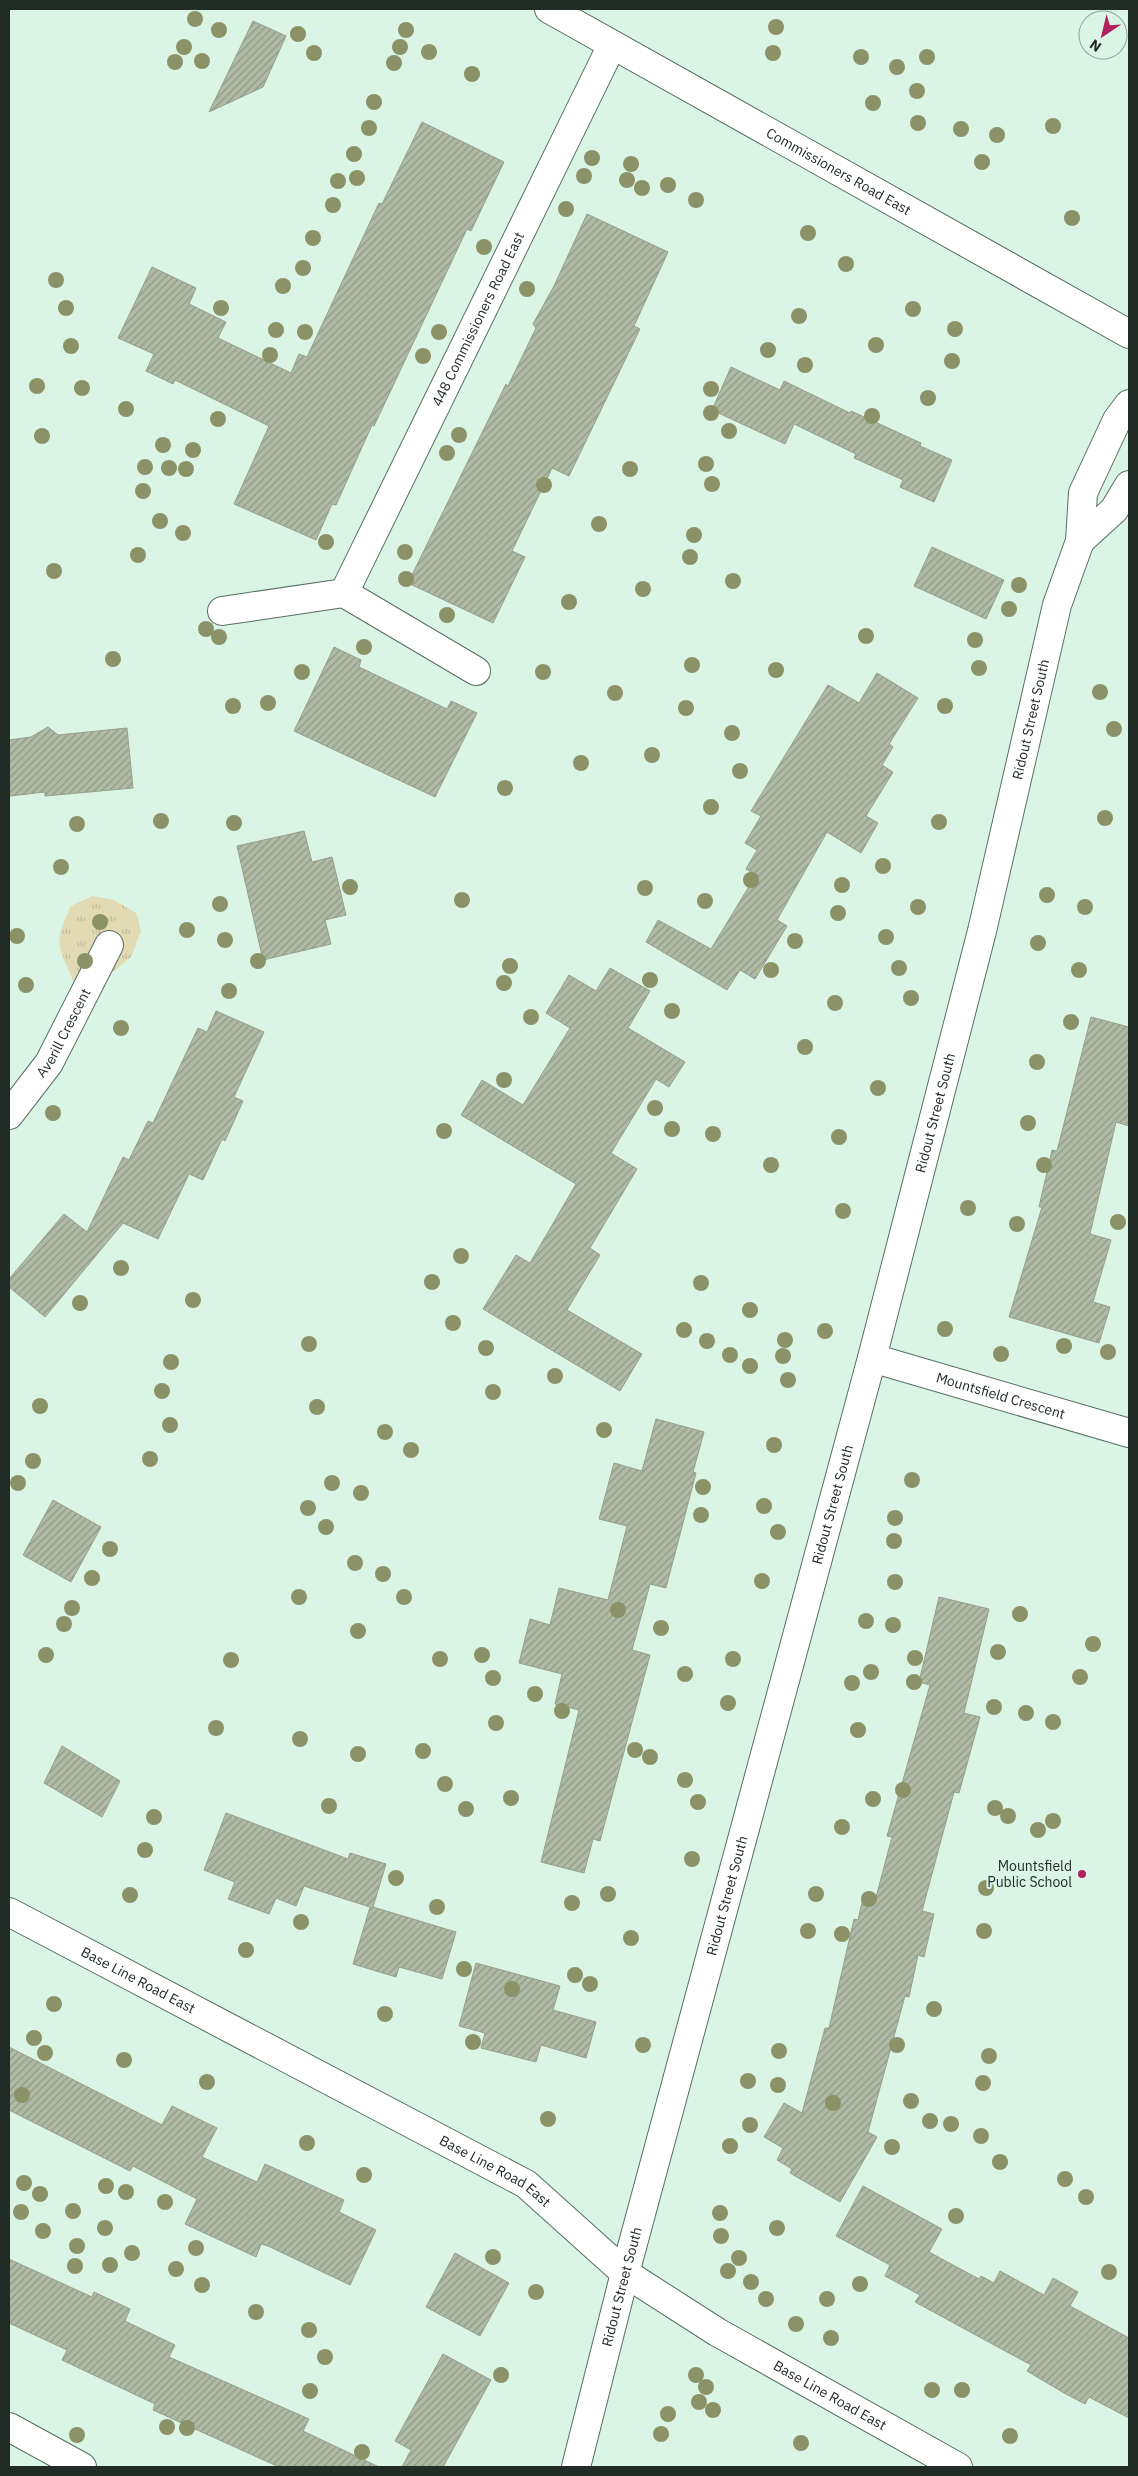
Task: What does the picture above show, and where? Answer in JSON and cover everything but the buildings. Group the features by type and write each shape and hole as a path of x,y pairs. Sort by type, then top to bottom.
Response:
{"street":[{"name":"Commissioners Road East","path":"549,9 1129,334"},
{"name":"448 Commissioners Road East","path":"344,593 612,45"},
{"name":"Ridout Street South","path":"576,2467 625,2273 872,1358 982,931 1057,605 1080,541 1082,493 1117,420 1129,404"},
{"name":"Ridout Street South","path":"1080,541 1114,510 1129,485"},
{"path":"222,611 344,593 476,671"},
{"name":"Averill Crescent","path":"9,1114 49,1063 109,945"},
{"name":"Mountsfield Crescent","path":"872,1358 1129,1433"},
{"name":"Base Line Road East","path":"9,1912 526,2184 625,2273 717,2332 958,2467"},
{"path":"9,2426 82,2467"}],"green space":[{"path":"92,896 114,900 136,913 141,931 131,957 113,972 74,982 61,952 60,937 71,906"}],"place":[{"name":"Mountsfield Public School","path":"1082,1874"}]}
